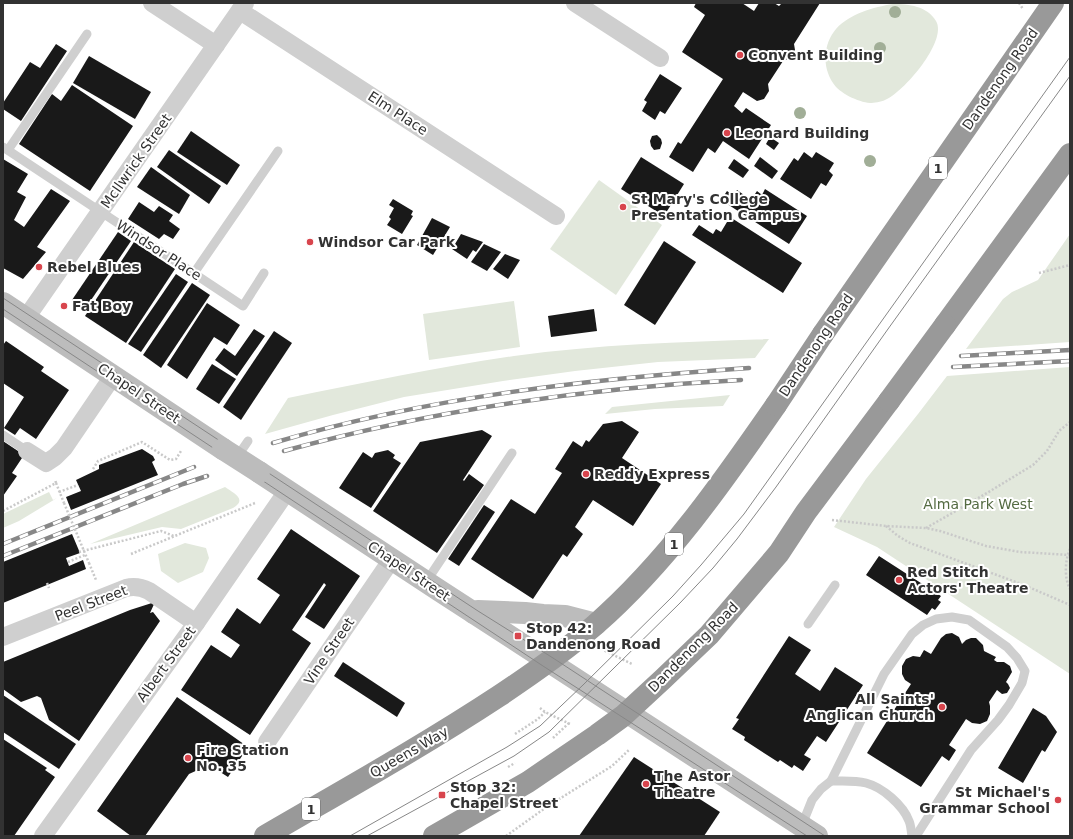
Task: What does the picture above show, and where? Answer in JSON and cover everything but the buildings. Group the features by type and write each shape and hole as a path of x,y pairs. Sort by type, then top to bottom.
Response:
{"highway":[{"name":"Dandenong Road","path":"548,661 578,640 632,591 674,543 729,474 823,334 1053,3"},
{"name":"Dandenong Road","path":"626,713 709,635 779,553 806,512 1070,154"},
{"name":"Queens Way","path":"265,836 463,720 548,661"},
{"path":"434,836 528,782 597,735 626,713"}],"street":[{"path":"152,3 216,45"},
{"path":"575,3 660,58"},
{"name":"McIlwrick Street","path":"26,318 243,7"},
{"name":"Elm Place","path":"243,7 556,216"},
{"name":"Chapel Street","path":"3,303 113,376 236,449 259,472 287,491 809,831"},
{"path":"27,451 46,463 55,458 64,448 113,376"},
{"name":"Albert Street","path":"43,836 196,623 287,491"},
{"name":"Vine Street","path":"267,742 392,559"},
{"name":"Peel Street","path":"3,636 132,587 144,588 196,623"},
{"path":"474,613 478,611 486,611 565,616 596,624"}],"lane":[{"path":"5,148 87,34"},
{"name":"Windsor Place","path":"5,148 243,306 264,273"},
{"path":"194,273 278,151"},
{"path":"3,435 27,451"},
{"path":"426,582 512,453"},
{"path":"808,624 835,585"},
{"path":"809,831 812,800 821,789 831,781 884,674 912,634 923,625 936,619 952,617 969,620 1007,647 1017,658 1024,671 1022,683 998,720 971,750 916,836"},
{"path":"831,781 867,783 882,791 898,803 909,820 912,836"}],"path":[{"path":"1019,3 1022,8"},
{"path":"1039,273 1070,265"},
{"path":"926,528 994,489 1032,465 1047,451 1059,431 1070,422"},
{"path":"93,469 98,461 142,442 170,460 176,459 181,451"},
{"path":"55,479 90,567"},
{"path":"3,511 56,483"},
{"path":"60,492 78,485"},
{"path":"131,554 256,502"},
{"path":"832,520 886,526 926,528 945,532 986,546 1020,552 1069,555"},
{"path":"886,526 898,536 910,543 1024,585 1070,605"},
{"path":"79,552 161,531 174,536"},
{"path":"1070,549 1066,572 1070,589"},
{"path":"68,562 86,555"},
{"path":"48,583 49,588"},
{"path":"601,649 632,664"},
{"path":"540,708 545,712 575,726"},
{"path":"515,734 538,719 545,712"},
{"path":"506,836 548,806 612,766 630,749"}],"green space":[{"path":"893,4 911,5 928,12 936,21 938,30 936,41 922,65 902,88 893,95 883,101 873,103 855,99 836,87 829,77 826,63 826,48 828,42 836,29 848,19 870,9"},
{"path":"599,180 662,225 616,295 550,249"},
{"path":"1070,234 1070,342 966,349 1003,299 1012,292 1038,280"},
{"path":"514,301 520,347 429,360 423,314"},
{"path":"769,339 755,358 658,362 503,381 404,397 265,434 288,398 458,365 514,356 578,349 642,344"},
{"name":"Alma Park West","path":"1070,367 1070,674 877,547 834,527 866,479 947,376"},
{"path":"730,395 723,406 655,409 605,414 612,407"},
{"path":"225,487 238,496 239,502 233,508 181,529 162,527 90,544"},
{"path":"49,492 53,500 57,498 19,521 3,528 3,514"},
{"path":"185,543 206,548 209,558 203,572 178,583 161,571 158,554"}],"tram line":[{"path":"350,836 507,747 540,726 673,596 744,514 1070,57"},
{"path":"367,836 514,756 549,732 680,603 713,568 776,487 1070,76"},
{"path":"3,298 478,611 553,658 825,836"},
{"path":"3,309 543,666 807,836"}],"railway":[{"path":"961,356 1070,350"},
{"path":"953,367 1070,361"},
{"path":"273,443 390,413 509,392 628,378 749,368"},
{"path":"284,451 397,424 511,403 626,389 741,380"},
{"path":"3,544 194,467"},
{"path":"3,556 183,484 207,476"}],"place":[{"name":"Convent Building","path":"740,55"},
{"name":"Leonard Building","path":"727,133"},
{"name":"St Mary's College Presentation Campus","path":"623,207"},
{"name":"Windsor Car Park","path":"310,242"},
{"name":"Rebel Blues","path":"39,267"},
{"name":"Fat Boy","path":"64,306"},
{"name":"Reddy Express","path":"586,474"},
{"name":"Red Stitch Actors' Theatre","path":"899,580"},
{"name":"Stop 42: Dandenong Road","path":"518,636"},
{"name":"All Saints' Anglican Church","path":"942,707"},
{"name":"Fire Station No. 35","path":"188,758"},
{"name":"The Astor Theatre","path":"646,784"},
{"name":"Stop 32: Chapel Street","path":"442,795"},
{"name":"St Michael's Grammar School","path":"1058,800"}]}
